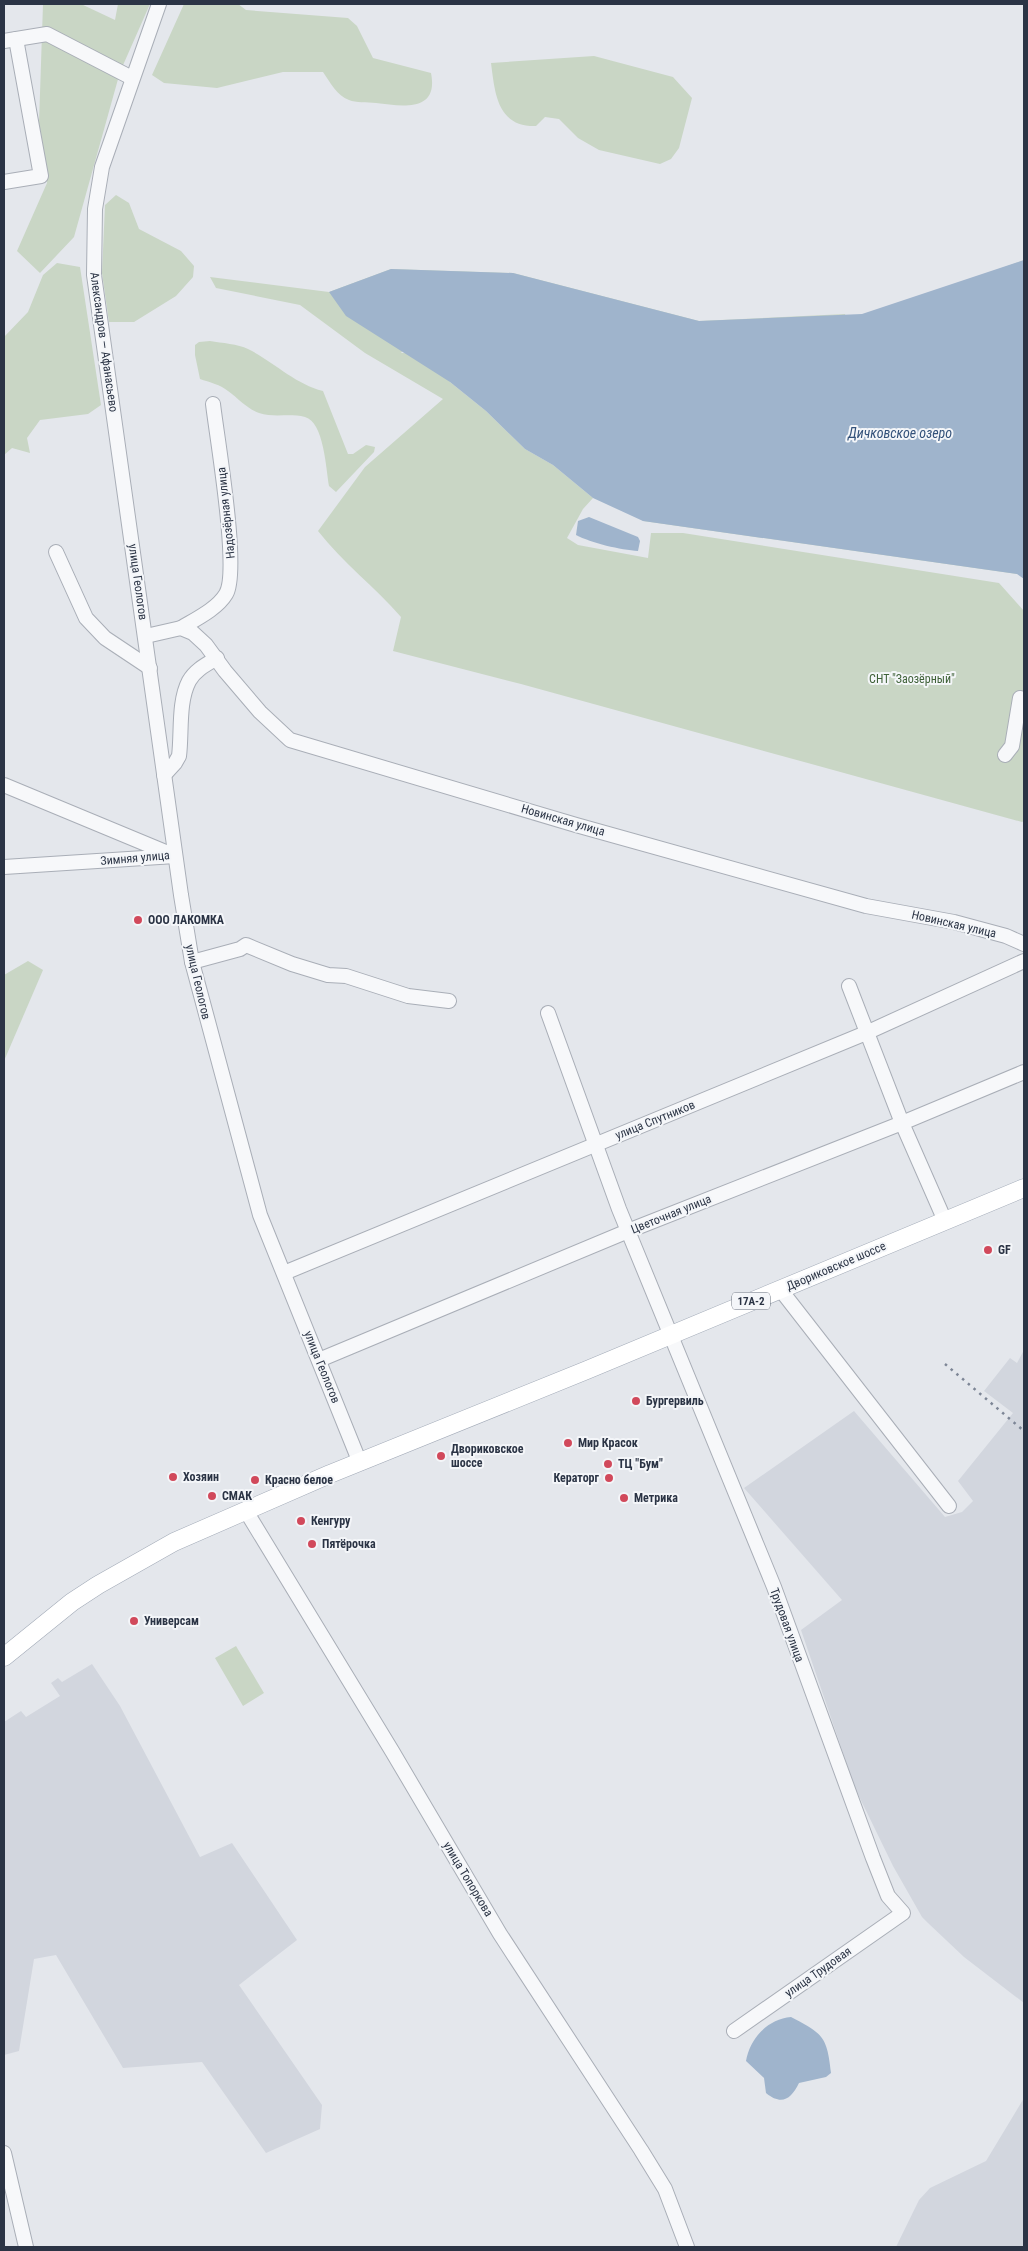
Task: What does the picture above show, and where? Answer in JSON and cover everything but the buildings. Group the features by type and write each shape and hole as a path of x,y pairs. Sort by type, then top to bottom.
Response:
{"main road":[{"name":"Двориковское шоссе","path":"4,1657 72,1602 174,1542 1024,1188"}],"street":[{"name":"Александров — Афанасьево","path":"119,450 94,275 94,209 102,167 159,4"},
{"path":"4,182 40,176 10,40 47,34 132,78"},
{"name":"Надозёрная улица","path":"181,628 209,610 226,596 230,585 231,549 213,404"},
{"name":"улица Геологов","path":"119,450 175,856 192,962 260,1215 360,1463"},
{"path":"56,552 86,618 105,638 150,668"},
{"path":"146,636 181,628"},
{"name":"Новинская улица","path":"181,628 192,633 217,658 225,671 260,712 290,740 576,825 866,906 954,922 1006,936 1024,944"},
{"path":"164,774 179,756 183,698 189,680 200,669 217,658"},
{"path":"1005,755 1012,746 1020,698 1024,699"},
{"name":"Зимняя улица","path":"4,785 175,856"},
{"name":"Зимняя улица","path":"4,867 175,856"},
{"path":"192,962 231,952 246,945 292,964 328,975 346,976 408,996 449,1001"},
{"name":"улица Спутников","path":"284,1273 866,1033 1024,961"},
{"path":"849,986 902,1123 945,1221"},
{"name":"Трудовая улица","path":"548,1013 628,1231 774,1587 888,1896 903,1913"},
{"name":"Цветочная улица","path":"319,1360 628,1231 902,1123 1024,1072"},
{"path":"780,1289 949,1506"},
{"name":"улица Топоркова","path":"246,1511 392,1751 500,1934 642,2150 665,2189 687,2247"},
{"name":"улица Трудовая","path":"734,2031 903,1913"},
{"path":"4,2153 26,2247"}],"shaded area":[{"path":"1024,1350 1024,2003 964,1957 922,1917 893,1866 855,1788 801,1630 842,1600 744,1488 854,1411 945,1517 962,1512 973,1501 958,1481 1013,1413 984,1391 1010,1358 1017,1363"},
{"path":"92,1664 120,1706 200,1857 232,1843 297,1940 239,1985 322,2105 320,2129 266,2153 202,2062 123,2068 56,1955 34,1959 19,2051 4,2055 4,1722 21,1711 26,1717 60,1696 51,1683 58,1678 62,1682"},
{"path":"1024,2098 1024,2247 896,2247 919,2200 930,2188 986,2161"}],"green space":[{"path":"43,4 81,4 115,20 118,4 150,4 120,72 74,237 40,273 17,251 47,183 39,123"},
{"path":"184,4 238,4 246,10 348,18 357,26 373,58 431,73 432,86 429,95 424,101 406,105 352,101 337,92 323,72 283,72 217,88 164,83 152,75"},
{"path":"594,56 673,77 692,98 679,148 671,159 660,164 599,150 578,138 559,119 545,117 536,126 523,125 513,121 500,106 494,86 491,63"},
{"path":"116,195 129,203 139,229 181,251 194,266 193,277 176,296 134,322 109,322 102,273 105,205"},
{"name":"СНТ \"Заозёрный\"","path":"1024,260 1017,574 643,521 420,329 401,353 427,352 450,382 486,411 525,449 553,465 593,498 583,509 567,538 578,545 648,558 651,533 683,533 999,583 1024,611 1024,821 1022,822 521,684 393,651 401,617 337,553 318,531 365,467 443,399 365,353 300,305 216,288 210,277 329,292 391,269 513,273 699,321 845,314 848,324"},
{"path":"57,263 80,267 101,405 88,414 40,420 27,438 30,453 12,448 4,455 4,337 28,312 43,275"},
{"path":"210,341 244,347 294,378 323,391 348,454 353,454 366,445 375,447 374,452 336,492 329,486 323,447 316,428 311,421 299,416 259,413 246,406 222,387 200,379 195,345 199,342"},
{"path":"28,961 43,970 4,1061 4,975"},
{"path":"236,1646 264,1693 243,1706 215,1658"}],"water":[{"name":"Дичковское озеро","path":"1024,260 1024,579 1017,574 643,521 593,498 553,465 525,449 486,411 450,382 346,316 329,292 391,269 513,273 699,321 862,314"},
{"path":"589,517 638,537 640,541 638,551 606,546 576,535 578,521"},
{"path":"791,2017 817,2032 822,2038 828,2051 831,2073 826,2077 799,2083 789,2097 781,2100 766,2093 764,2078 746,2061 751,2045 761,2031 775,2021"}],"railway":[{"path":"945,1364 1024,1431"}],"place":[{"name":"ООО ЛАКОМКА","path":"138,920"},
{"name":"GF","path":"988,1250"},
{"name":"Бургервиль","path":"636,1401"},
{"name":"Мир Красок","path":"568,1443"},
{"name":"Двориковское шоссе","path":"441,1456"},
{"name":"ТЦ \"Бум\"","path":"608,1464"},
{"name":"Хозяин","path":"173,1477"},
{"name":"Кераторг","path":"609,1478"},
{"name":"Красно белое","path":"255,1480"},
{"name":"СМАК","path":"212,1496"},
{"name":"Метрика","path":"624,1498"},
{"name":"Кенгуру","path":"301,1521"},
{"name":"Пятёрочка","path":"312,1544"},
{"name":"Универсам","path":"134,1621"}]}
